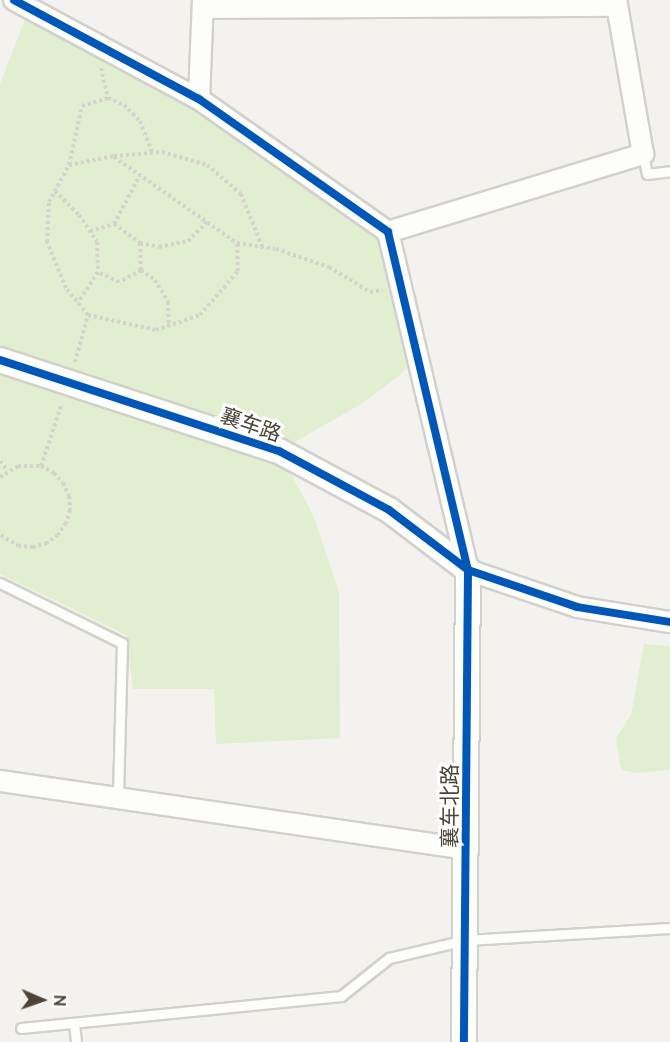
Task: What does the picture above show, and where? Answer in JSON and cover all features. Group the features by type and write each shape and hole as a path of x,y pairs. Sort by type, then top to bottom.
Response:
{"street":[{"path":"14,0 200,99 388,232 468,570 577,608 670,622"},
{"path":"200,99 203,4 616,3 644,154 388,232"},
{"name":"襄车路","path":"0,360 279,451 389,510 468,570"},
{"name":"襄车北路","path":"464,1042 468,570"},
{"path":"0,781 466,849"}],"lane":[{"path":"644,154 646,174 670,171"},
{"path":"0,583 122,643 118,799"},
{"path":"21,1028 341,996 389,958 466,940 670,928"},
{"path":"74,1023 76,1042"}],"path":[{"path":"108,98 100,70 110,52"},
{"path":"152,153 140,121 124,105 108,98 82,106 69,165 49,202 47,242 66,288 88,315 156,330 200,315 238,271 237,243"},
{"path":"69,165 114,156 162,152 207,165 241,194 262,247"},
{"path":"114,156 237,243 262,247 329,267 370,292 401,287"},
{"path":"90,231 114,224 140,175"},
{"path":"55,191 79,215 97,242 98,272 78,303"},
{"path":"114,224 140,243 159,247 188,241 207,222"},
{"path":"140,243 141,270"},
{"path":"98,272 119,282 141,270"},
{"path":"141,270 155,280 168,302 170,326"},
{"path":"41,466 69,383 88,315"},
{"path":"0,461 8,470"},
{"path":"0,477 8,470 30,464 41,466 54,473 63,483 69,496 70,510 66,523 58,535 47,543 33,547 19,546 0,535"}],"green space":[{"path":"29,9 199,99 388,232 418,356 399,376 361,404 279,451 314,517 339,592 340,738 216,744 214,689 133,689 126,635 0,574 0,84"},
{"path":"644,644 670,646 670,770 637,773 621,770 616,738 631,715"}],"cycle path":[{"path":"14,0 199,99 388,232 468,570 464,1042"},
{"path":"0,360 279,451 389,510 468,570 577,607 670,622"}]}
